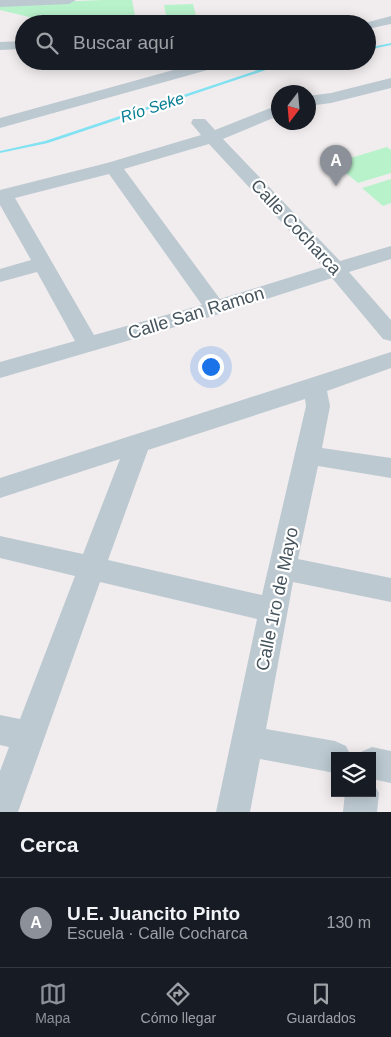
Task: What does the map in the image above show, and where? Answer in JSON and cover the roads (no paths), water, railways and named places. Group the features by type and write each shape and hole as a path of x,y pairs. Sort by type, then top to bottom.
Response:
{"street":[{"path":"0,3 69,0"},
{"path":"376,23 391,20"},
{"path":"0,46 15,45"},
{"path":"4,118 189,70"},
{"path":"316,100 352,94 391,83"},
{"path":"89,345 44,263 2,196 113,167 213,137 271,113"},
{"name":"Calle Cocharca","path":"198,123 335,268 391,334"},
{"path":"113,167 215,308"},
{"name":"Calle San Ramon","path":"0,370 215,308 335,268 391,252"},
{"path":"0,276 44,263"},
{"path":"0,488 314,387 391,360"},
{"name":"Calle 1ro de Mayo","path":"233,812 282,568 318,406 314,387"},
{"path":"1,812 14,734 91,569 138,443"},
{"path":"308,455 391,468"},
{"path":"0,548 274,610"},
{"path":"282,568 391,590"},
{"path":"248,741 331,756"},
{"path":"376,764 391,767"},
{"path":"360,812 362,797"}],"waterway":[{"name":"Río Seke","path":"376,47 391,44"},
{"name":"Río Seke","path":"0,152 46,142 262,70"}],"place":[{"name":"U.E. Juancito Pinto","path":"336,186"}]}
